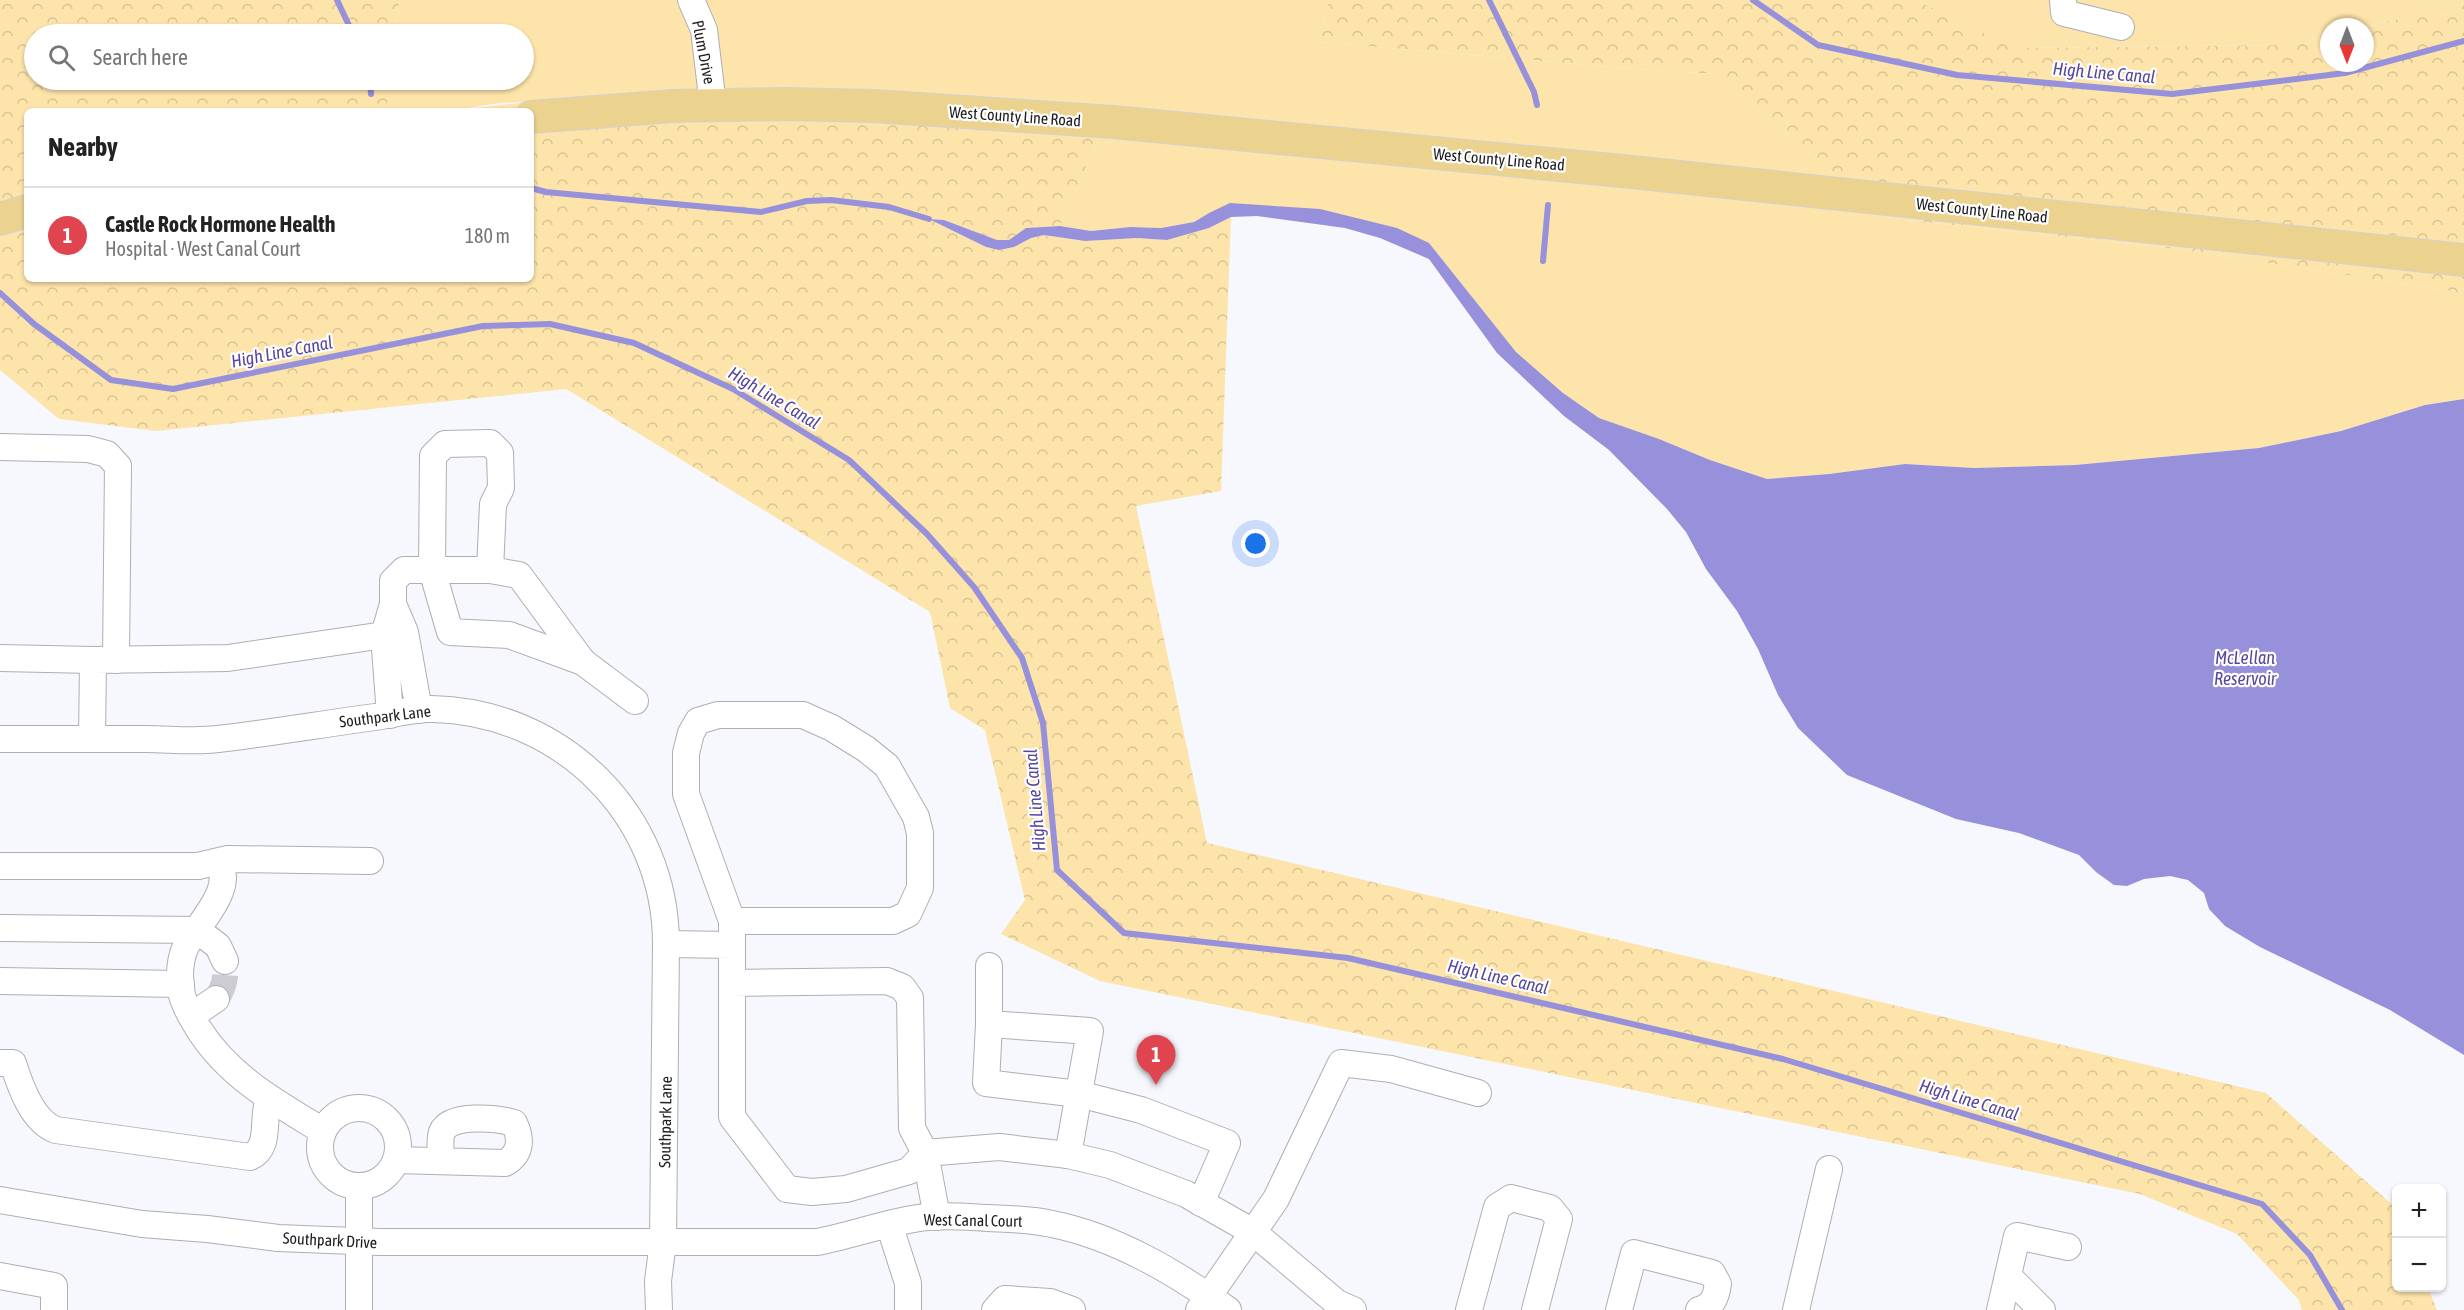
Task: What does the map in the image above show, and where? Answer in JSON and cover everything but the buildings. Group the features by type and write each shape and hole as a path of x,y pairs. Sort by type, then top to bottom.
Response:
{"main road":[{"name":"West County Line Road","path":"534,117 714,105 784,104 874,106 1113,122 1622,171 2464,260"},
{"path":"0,219 24,213"}],"street":[{"name":"Plum Drive","path":"691,0 704,30 714,105"},
{"path":"2063,0 2064,14 2121,27"},
{"path":"490,570 492,504 501,488 500,453 490,443 445,444 433,456 432,570 450,632 509,635 583,662"},
{"path":"0,447 88,449 107,454 118,466 104,660 92,739"},
{"path":"390,715 384,635 393,604 393,581 404,570 490,570 519,575 583,662 635,701"},
{"path":"393,604 405,632 420,710"},
{"path":"0,658 104,660 228,658 384,635"},
{"name":"Southpark Lane","path":"0,739 216,739 432,709 491,716 540,734 570,754 592,773 620,804 642,838 663,900 666,944 663,1242 658,1281 659,1310"},
{"path":"666,944 732,933 894,921 908,914 920,888 920,833 916,817 887,766 866,749 840,733 803,715 718,715 698,721 691,733 686,753 686,794 732,933 732,1118 787,1189 812,1192 846,1189 909,1171 925,1153 999,1147 1068,1155 1110,1166 1186,1194 1253,1232 1337,1303 1353,1310"},
{"path":"0,866 198,866 228,859 370,861"},
{"path":"217,862 221,867 223,884 215,903 187,945 181,962 183,998 211,1049 237,1075 269,1098 323,1131"},
{"path":"0,928 197,930 218,946 225,961"},
{"path":"989,966 986,1083 1079,1094 1141,1110 1227,1143 1201,1203"},
{"path":"0,981 181,984"},
{"path":"732,983 887,981 902,987 910,998 912,1128 925,1153 937,1217"},
{"path":"191,1016 216,999"},
{"path":"989,1024 1090,1031 1068,1155"},
{"path":"0,1064 13,1063 19,1084 40,1121 47,1127 250,1157 259,1153 263,1145 266,1105 269,1098"},
{"path":"1212,1305 1253,1232 1276,1199 1341,1064 1391,1069 1478,1093"},
{"path":"354,1108 368,1108 385,1118 397,1134 399,1147 396,1160 390,1171 381,1179 370,1184 359,1186 340,1180 326,1168 321,1156 320,1143 323,1131 341,1112 354,1108"},
{"path":"396,1160 441,1161"},
{"path":"1796,1310 1828,1169"},
{"path":"359,1186 359,1310"},
{"path":"1469,1310 1497,1207 1511,1198 1550,1208 1558,1220 1535,1310"},
{"name":"Southpark Drive","path":"0,1200 142,1224 278,1238 358,1241 663,1242"},
{"name":"West Canal Court","path":"663,1242 817,1242 855,1235 890,1224 937,1217 1010,1219 1051,1224 1091,1235 1116,1245 1162,1268 1212,1305"},
{"path":"890,1224 908,1283 902,1308"},
{"path":"2000,1310 2017,1236 2068,1247"},
{"path":"1619,1310 1634,1252 1712,1273 1718,1284 1715,1298 1706,1308 1699,1310"},
{"path":"2008,1275 2042,1310"},
{"path":"0,1276 54,1286 54,1310"},
{"path":"995,1310 1005,1299 1050,1302 1072,1310"}],"green space":[{"path":"0,0 399,0 396,24 24,24 24,90 389,90 386,108 24,108 24,282 534,282 534,108 475,108 529,102 829,89 1110,112 1060,226 1026,228 1009,240 997,240 944,220 930,219 986,247 999,250 1014,247 1031,238 1044,235 1085,241 1137,238 1167,240 1209,228 1231,217 1221,491 1136,506 1207,843 2266,1093 2392,1204 2392,1292 2430,1292 2437,1310 2302,1310 2298,1299 2237,1234 2140,1194 1100,981 1001,934 1025,900 985,730 950,708 930,612 566,389 156,431 59,419 0,370"},
{"path":"399,0 1329,0 1319,42 1715,74 1886,218 2178,249 2464,293 2464,399 2425,405 2341,431 2259,448 2075,465 1974,468 1905,464 1767,479 1599,418 1563,393 1516,352 1429,243 1320,209 1209,213 1194,222 1161,228 1130,227 1091,231 1060,226 1110,112 715,94 500,103 468,108 386,108 389,90 534,90 534,24 396,24"},
{"path":"1329,0 1916,0 2015,48 2291,45 2320,38 2320,72 2374,72 2374,25 2464,3 2464,293 2178,249 1886,218 1715,74 1319,42"},
{"path":"1916,0 2464,0 2464,3 2374,25 2374,18 2320,18 2320,38 2291,45 2014,48"}],"water":[{"name":"McLellan Reservoir","path":"1230,203 1320,209 1397,228 1429,243 1516,352 1563,393 1599,418 1767,479 1905,464 1974,468 2075,465 2259,448 2341,431 2425,405 2464,399 2464,1055 2390,1010 2260,947 2225,926 2209,909 2204,893 2188,880 2170,876 2144,879 2127,886 2114,885 2096,872 2079,855 2019,833 1956,819 1847,775 1798,728 1778,695 1758,649 1737,611 1706,569 1686,532 1667,509 1609,450 1564,416 1497,353 1429,259 1380,238 1345,228 1257,216 1231,217 1209,228 1167,240 1137,238 1085,241 1044,235 1031,238 1014,247 999,250 986,247 929,219 944,220 997,240 1009,240 1026,228 1060,226 1091,231 1130,227 1161,228 1194,222"}],"waterway":[{"path":"337,0 348,24"},
{"path":"1489,0 1534,92 1537,105"},
{"name":"High Line Canal","path":"1753,0 1818,45 1957,75 2172,94 2345,73 2464,41"},
{"path":"371,90 371,94"},
{"path":"534,189 546,192 761,212 807,201 831,200 889,207 929,219"},
{"path":"1543,261 1548,205"},
{"name":"High Line Canal","path":"0,293 34,324 111,380 173,389 483,326 550,324 634,343 733,389 849,460 927,534 974,587 1022,658 1043,723 1057,870 1124,933 1348,958 1783,1059 2262,1204 2310,1255 2342,1310"}],"tunnel":[{"path":"216,999 224,982 225,961"}],"place":[{"name":"Castle Rock Hormone Health","path":"1156,1085"}]}
